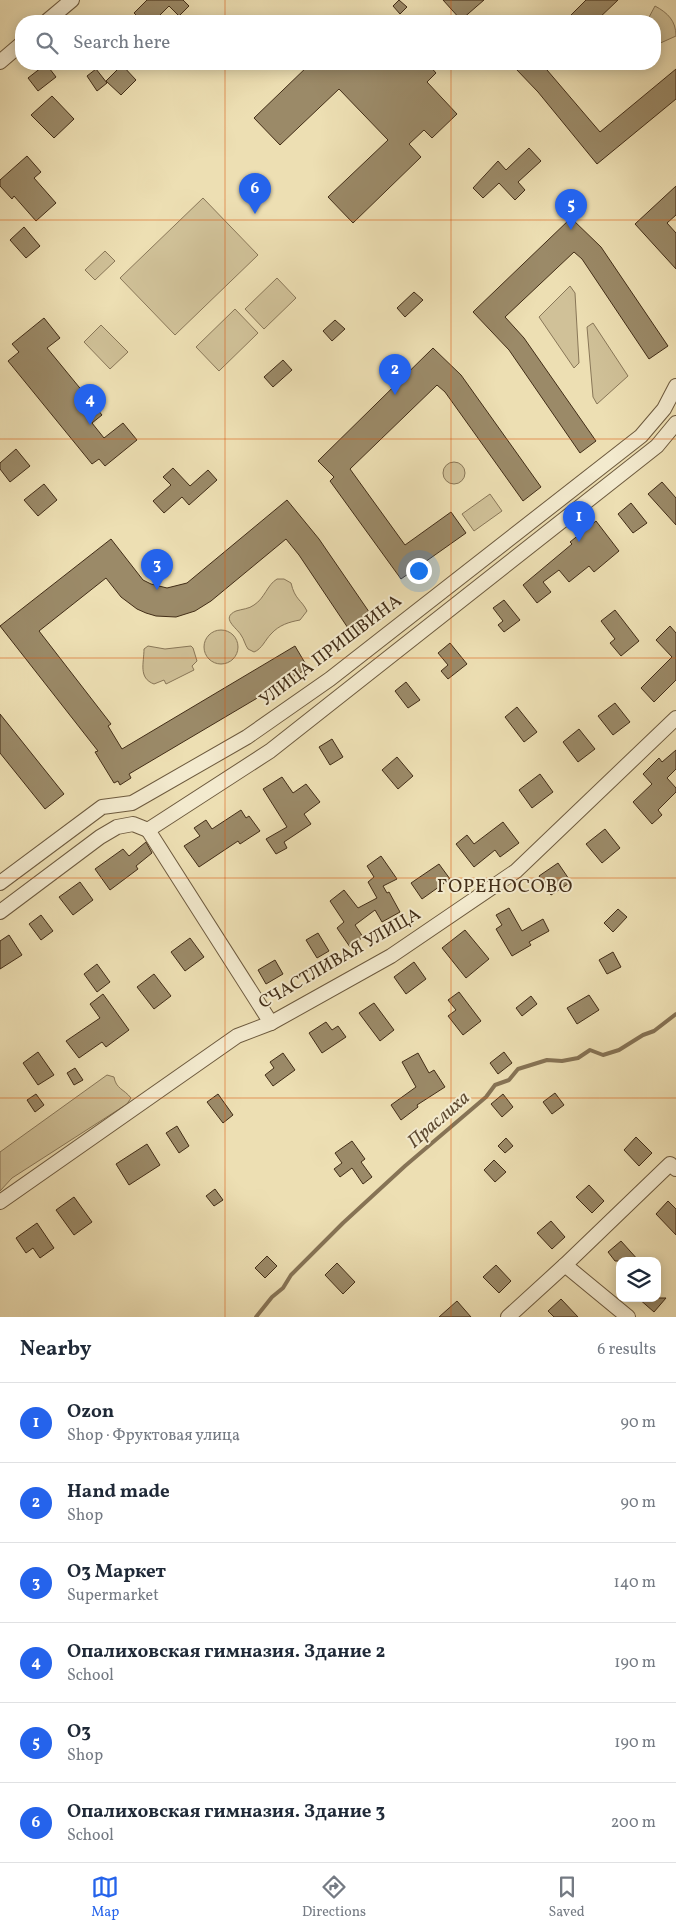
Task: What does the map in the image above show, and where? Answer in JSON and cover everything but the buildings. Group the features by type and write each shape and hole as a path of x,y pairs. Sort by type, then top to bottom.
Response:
{"street":[{"path":"54,15 72,0"},
{"path":"0,62 15,49"},
{"name":"УЛИЦА ПРИШВИНА","path":"0,883 102,807 132,803 247,737 330,679 641,436 664,410 676,386"},
{"path":"148,830 270,751 657,446 676,423"},
{"name":"СЧАСТЛИВАЯ УЛИЦА","path":"0,1202 237,1036 271,1023 391,956 516,871 676,718"},
{"path":"0,912 100,837 117,827 133,824 148,830 271,1023"},
{"path":"508,1317 670,1164 676,1169"},
{"path":"565,1265 628,1317"}],"shaded area":[{"path":"655,6 664,12 675,26 676,36 661,43 661,15 650,15"},
{"path":"203,198 258,255 175,335 120,278"},
{"path":"105,251 115,261 95,280 85,270"},
{"path":"277,278 296,298 264,329 245,309"},
{"path":"570,286 575,293 579,363 574,368 539,317"},
{"path":"235,309 258,333 219,371 196,347"},
{"path":"593,323 628,376 597,404 593,397 587,327"},
{"path":"101,325 128,352 110,369 84,342"},
{"path":"454,462 464,469 465,473 458,483 454,484 444,477 443,473 450,463"},
{"path":"490,494 502,511 474,531 462,514"},
{"path":"277,579 284,579 291,583 294,593 307,611 300,620 277,628 259,649 254,652 248,649 242,637 229,620 229,617 236,611 250,607 258,602"},
{"path":"221,630 233,635 238,647 233,659 221,664 209,659 204,647 209,635"},
{"path":"148,646 165,649 191,646 197,661 192,666 194,670 166,684 164,680 154,684 146,678 143,669 144,649"},
{"path":"107,1075 114,1077 118,1087 131,1098 127,1104 12,1178 0,1191 0,1152"}],"waterway":[{"name":"Праслиха","path":"256,1317 272,1297 283,1288 291,1275 343,1223 405,1166 486,1097 495,1085 509,1080 518,1069 547,1060 562,1061 578,1058 590,1050 603,1055 619,1050 643,1035 654,1031 676,1014"}],"place":[{"name":"Опалиховская гимназия. Здание 3","path":"255,214"},
{"name":"О3","path":"571,230"},
{"name":"Hand made","path":"395,395"},
{"name":"Опалиховская гимназия. Здание 2","path":"90,425"},
{"name":"Ozon","path":"579,542"},
{"name":"О3 Маркет","path":"157,590"}],"district":[{"name":"ГОРЕНОСОВО","path":"505,887"}]}
